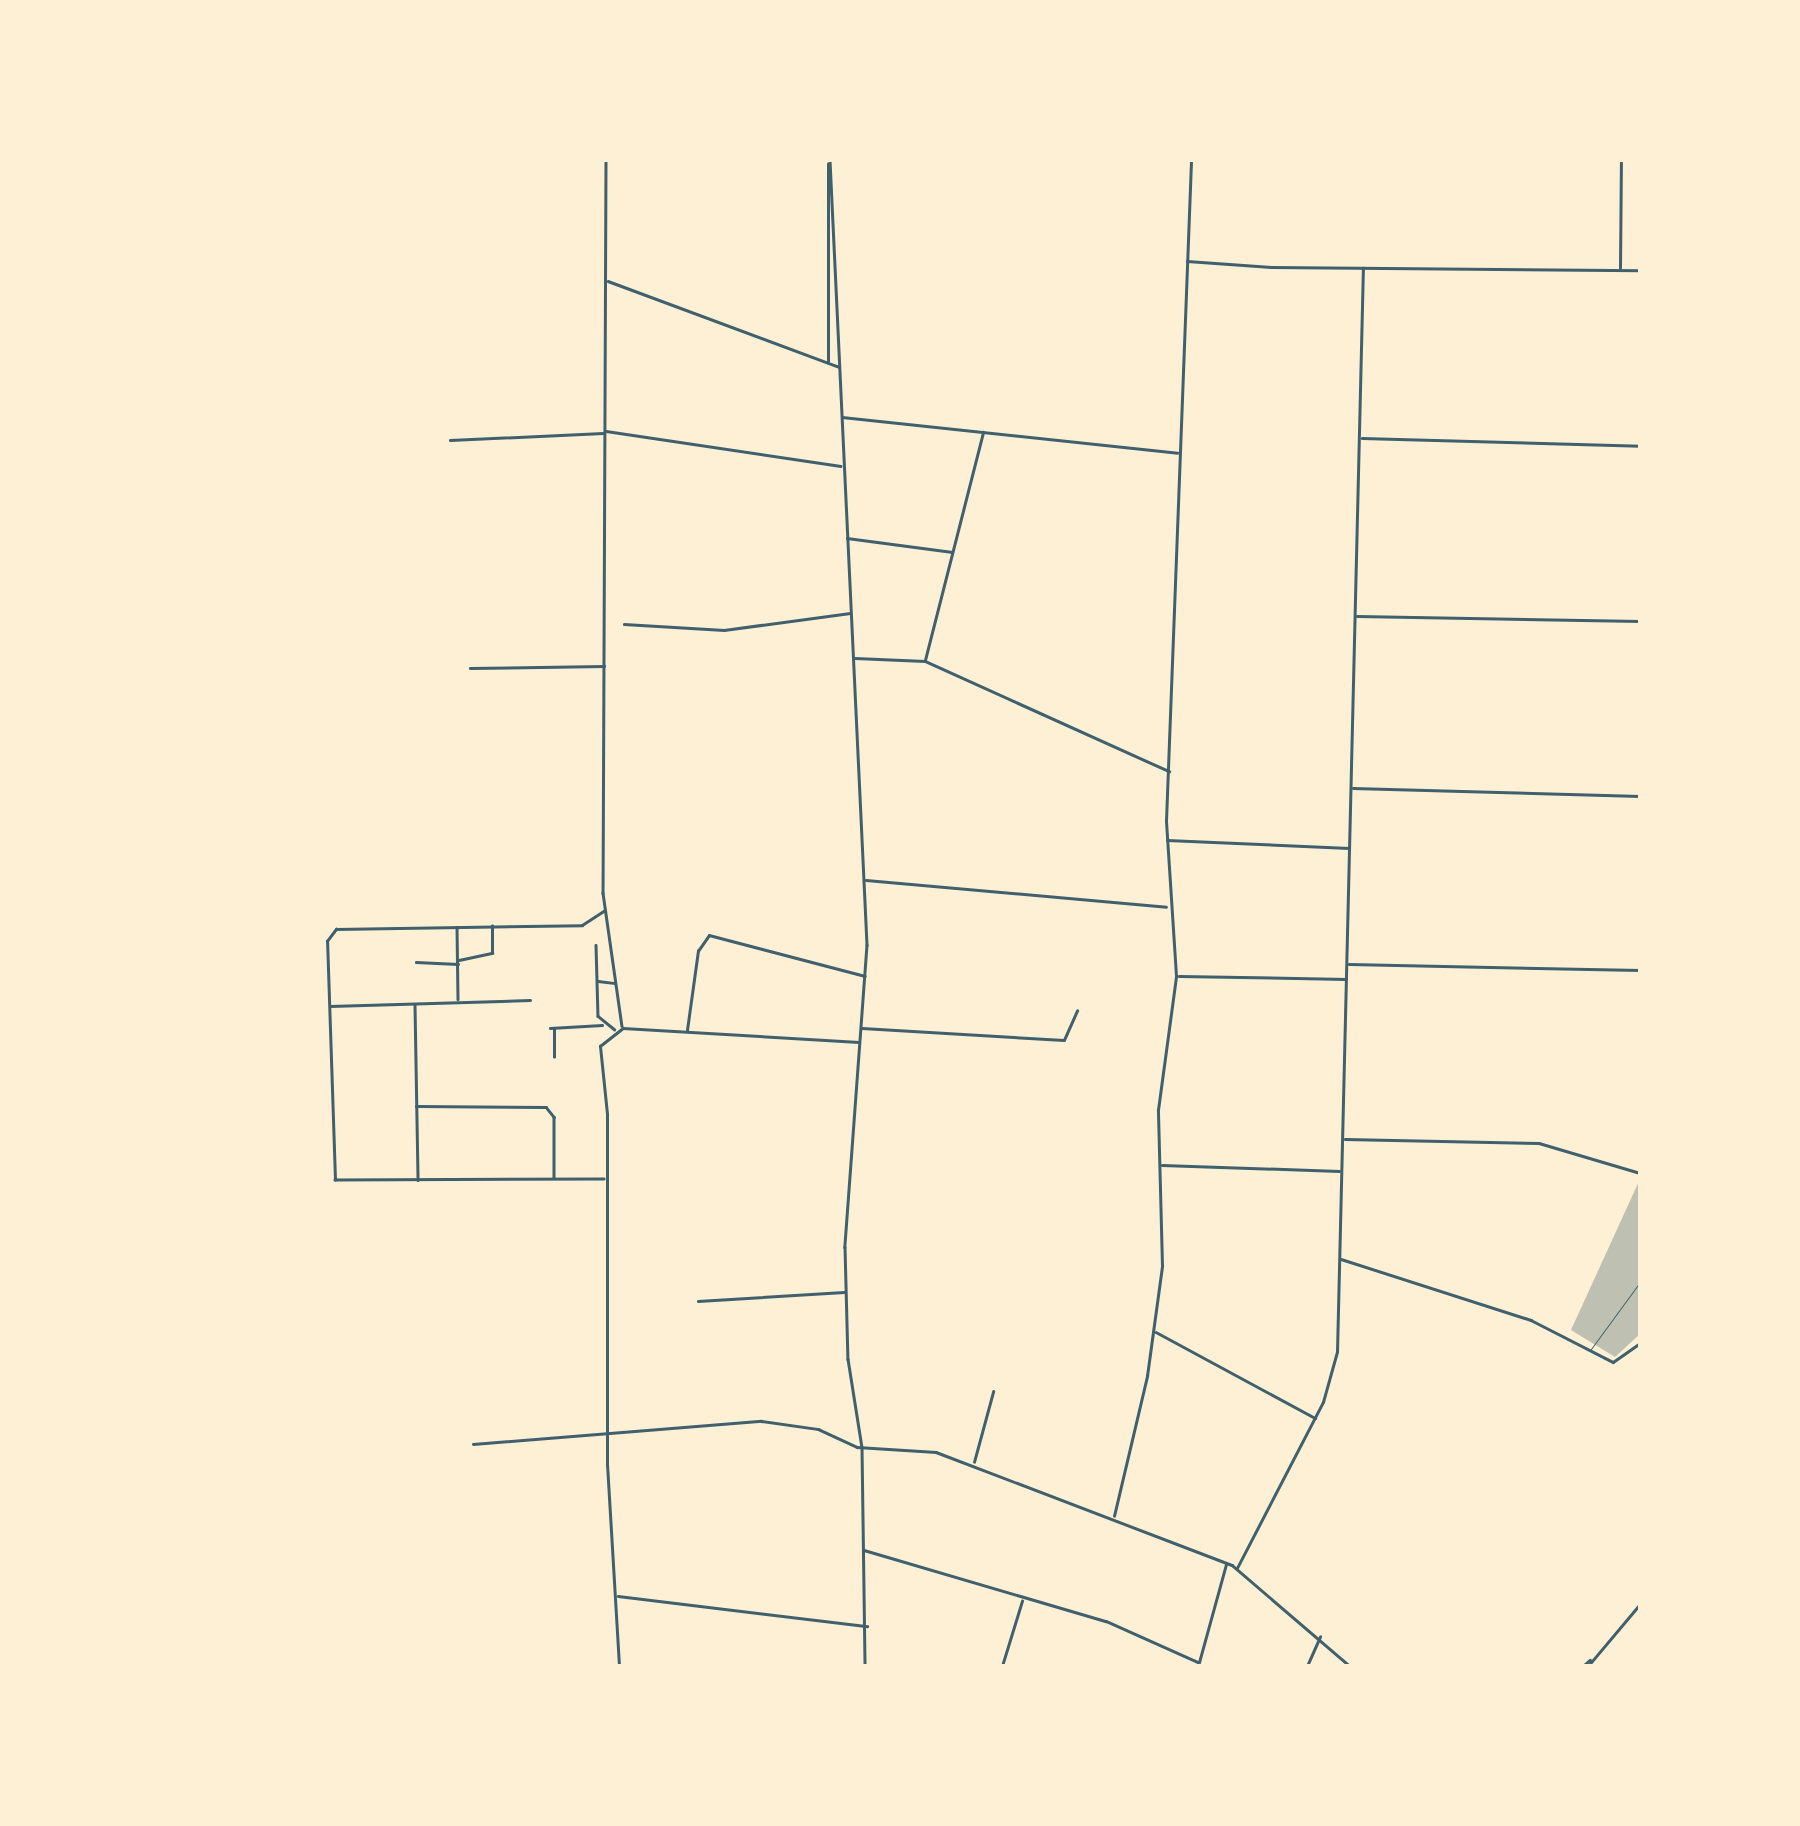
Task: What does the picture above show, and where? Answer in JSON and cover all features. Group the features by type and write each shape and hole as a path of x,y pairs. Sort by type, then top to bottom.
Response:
{"street":[{"path":"606,160 606,908 623,1028"},
{"path":"827,362 829,160"},
{"path":"829,160 864,880 866,977 847,1178 846,1292 862,1447 865,1666"},
{"path":"1114,1516 1154,1331 1163,1240 1158,1110 1176,976 1166,840 1191,160"},
{"path":"1620,270 1621,160"},
{"path":"1187,260 1363,268 1640,270"},
{"path":"1237,1568 1315,1418 1337,1352 1363,268"},
{"path":"607,281 839,367"},
{"path":"842,418 1178,454"},
{"path":"450,440 604,432 843,467"},
{"path":"924,661 983,432"},
{"path":"1360,436 1374,442 1640,446"},
{"path":"846,538 952,552"},
{"path":"624,624 740,628 850,613"},
{"path":"1356,616 1640,620"},
{"path":"740,628 741,618"},
{"path":"854,658 924,661 1170,771"},
{"path":"470,668 606,666"},
{"path":"1352,788 1640,796"},
{"path":"1166,840 1350,848"},
{"path":"864,880 1169,908"},
{"path":"606,908 582,925 332,930 329,1006 333,1178 340,1183 607,1179"},
{"path":"416,962 458,962 492,953 492,924"},
{"path":"457,926 458,1002"},
{"path":"687,1032 698,951 710,935 866,977"},
{"path":"596,945 602,1025"},
{"path":"1348,964 1640,970"},
{"path":"1176,976 1347,979"},
{"path":"596,981 616,983"},
{"path":"329,1006 530,1000"},
{"path":"414,1003 418,1180"},
{"path":"862,1028 1064,1040 1077,1010"},
{"path":"554,1057 552,1028 602,1025 615,1030"},
{"path":"619,1666 607,1434 607,1179 600,1046 615,1030 623,1028 861,1042"},
{"path":"416,1106 546,1107 554,1117 554,1180"},
{"path":"1344,1139 1540,1143 1640,1173"},
{"path":"1161,1165 1340,1171"},
{"path":"1340,1258 1531,1320 1618,1362 1640,1343"},
{"path":"698,1300 846,1292"},
{"path":"1154,1331 1315,1418"},
{"path":"973,1464 993,1392"},
{"path":"474,1444 761,1420 818,1429 862,1447 913,1448 973,1464 1226,1562 1350,1666"},
{"path":"864,1550 1106,1622 1198,1664 1226,1562"},
{"path":"616,1596 866,1626"},
{"path":"1002,1666 1022,1599"},
{"path":"1586,1666 1640,1604"},
{"path":"1307,1666 1320,1637"}],"lane":[{"path":"1591,1349 1640,1282"}],"building":[{"path":"1640,1179 1640,1334 1615,1357 1571,1330"}]}
